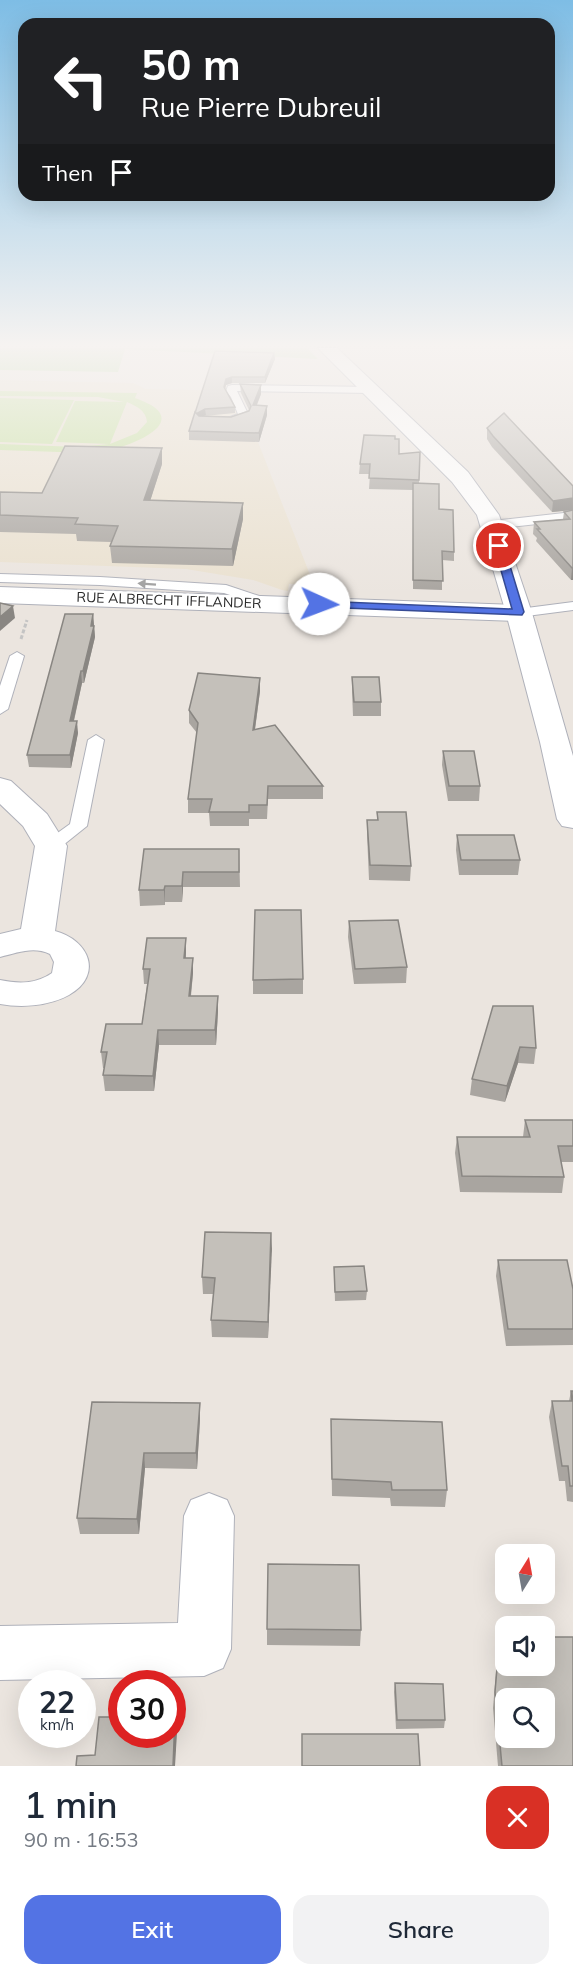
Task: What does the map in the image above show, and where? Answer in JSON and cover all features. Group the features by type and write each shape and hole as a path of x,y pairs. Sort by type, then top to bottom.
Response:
{"street":[{"path":"413,430 468,485 492,525 555,742 573,819"},
{"name":"RUE ALBRECHT IFFLANDER","path":"0,595 519,612"},
{"path":"0,787 36,821 51,846 37,939"},
{"path":"0,946 18,940 37,939 59,944 68,951 72,960 71,970 54,988 39,994 24,996 0,992"},
{"path":"0,1653 204,1649 209,1516"}],"lane":[{"path":"492,525 573,516"},
{"path":"0,578 100,581 226,589 266,603"},
{"path":"519,612 573,606"},
{"path":"0,709 17,656"},
{"path":"51,846 78,826 96,740"}],"path":[{"path":"17,656 34,596"}],"shaded area":[{"path":"0,430 253,430 314,585 289,584 288,591 253,580 186,569 0,562"}],"green space":[{"path":"0,430 59,430 52,444 0,442"},
{"path":"61,430 115,430 110,444 139,430 154,430 144,438 121,447 149,455 0,450 0,444 78,447 109,444 56,442"}],"building":[{"path":"189,430 260,430 259,433"},
{"path":"489,430 520,430 573,486 573,498 553,501"},
{"path":"364,435 395,436 395,439 399,439 399,454 420,452 419,480 369,478 370,464 360,464"},
{"path":"65,446 162,448 144,500 243,503 232,549 110,546 118,526 75,524 78,518 0,515 0,492 42,493"},
{"path":"413,483 439,484 439,509 453,510 454,552 442,551 443,581 413,580"},
{"path":"573,510 572,568 537,529 540,529 534,522 570,519 564,512"},
{"path":"0,603 13,606 0,617"},
{"path":"65,614 93,614 91,626 94,626 70,721 77,721 70,755 27,755"},
{"path":"198,673 260,678 253,730 275,725 323,786 268,786 267,805 249,805 249,812 209,812 212,799 188,799 198,723 189,710"},
{"path":"352,677 379,677 381,702 354,702"},
{"path":"443,751 474,751 480,786 449,786"},
{"path":"377,812 406,812 411,866 370,865 367,820 378,820"},
{"path":"457,835 514,835 520,860 461,860"},
{"path":"144,849 239,849 239,872 183,872 182,886 165,886 164,890 139,890"},
{"path":"255,910 301,910 303,979 253,980"},
{"path":"398,920 407,967 355,969 349,921"},
{"path":"147,938 186,938 184,958 193,958 189,996 218,996 215,1030 158,1030 153,1076 103,1075 107,1052 101,1052 106,1024 142,1024 150,969 143,969"},
{"path":"493,1006 533,1006 536,1048 520,1047 507,1086 472,1079"},
{"path":"525,1120 573,1120 573,1146 558,1146 564,1177 462,1176 457,1137 530,1137"},
{"path":"205,1232 271,1233 268,1322 211,1320 215,1278 202,1277"},
{"path":"498,1260 567,1260 573,1289 573,1329 508,1329"},
{"path":"364,1266 367,1291 335,1292 334,1267"},
{"path":"571,1391 573,1391 573,1486 570,1486 568,1466 562,1466 552,1401 572,1401"},
{"path":"92,1402 200,1403 196,1453 144,1453 137,1519 77,1518"},
{"path":"331,1419 442,1422 447,1490 392,1490 391,1482 332,1479"},
{"path":"268,1564 359,1565 361,1630 267,1629"},
{"path":"555,1637 573,1637 573,1766 502,1766 500,1748 555,1748 555,1688 495,1688 496,1676 555,1676"},
{"path":"395,1683 443,1684 445,1720 397,1720"},
{"path":"99,1717 108,1717 108,1748 174,1748 173,1766 76,1766 77,1756 95,1755"},
{"path":"302,1734 418,1734 420,1766 302,1766"}],"route":[{"path":"319,604 519,612 499,546"}]}
